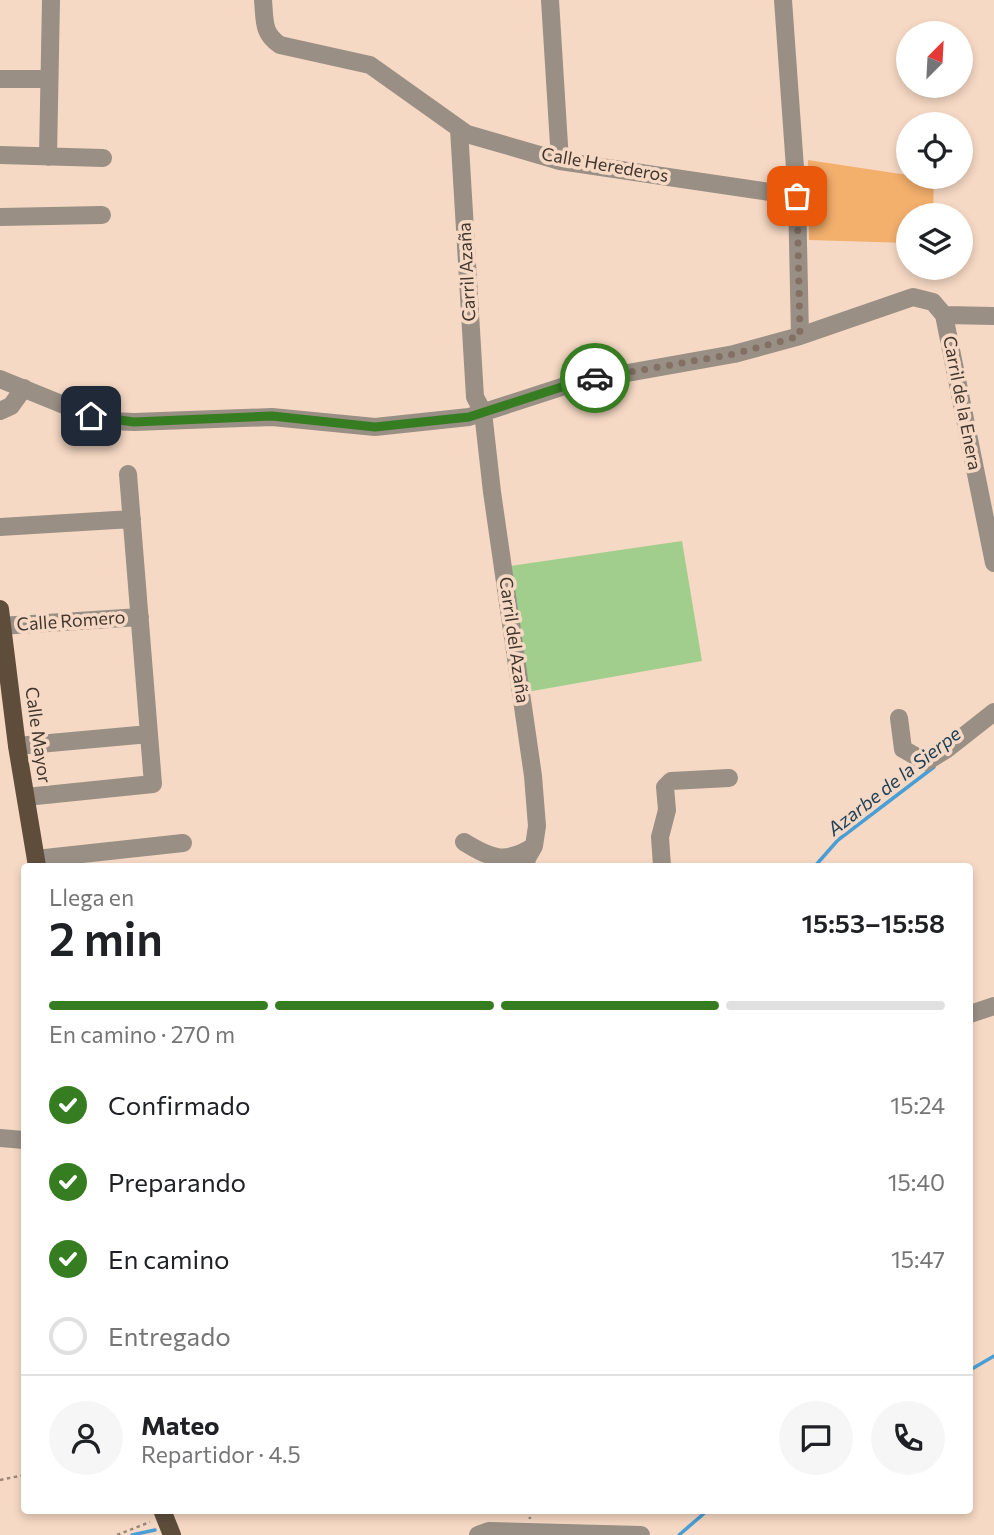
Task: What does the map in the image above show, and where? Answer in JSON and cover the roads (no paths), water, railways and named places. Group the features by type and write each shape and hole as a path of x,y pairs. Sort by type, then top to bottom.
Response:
{"main road":[{"name":"Calle Mayor","path":"1,621 36,863"},
{"path":"163,1514 172,1535"}],"street":[{"path":"48,157 51,0"},
{"name":"Calle Herederos","path":"262,0 269,38 290,49 370,65 467,134 560,161 797,196"},
{"path":"550,0 560,161"},
{"path":"783,0 797,196 800,336"},
{"path":"0,79 49,79"},
{"name":"Carril Azaña","path":"459,129 475,397 483,412"},
{"path":"0,155 103,158"},
{"path":"0,217 102,215"},
{"name":"Carril de la Enera","path":"0,379 91,416 134,422 272,416 375,427 469,417 577,382 734,354 800,336 913,297 933,302 944,315 994,563"},
{"path":"944,315 994,316"},
{"path":"0,411 11,406 24,388"},
{"name":"Carril del Azaña","path":"483,412 533,776 537,826 534,846 526,863"},
{"path":"26,797 153,785 128,474"},
{"path":"0,527 132,519"},
{"name":"Calle Romero","path":"1,621 140,617"},
{"path":"900,718 903,749 926,762 994,712"},
{"path":"17,746 149,734"},
{"path":"662,863 660,837 667,810 665,787 671,781 729,778"},
{"path":"464,842 492,858 512,856 534,846"},
{"path":"36,863 183,843"},
{"path":"973,1013 994,1006"},
{"path":"0,1138 21,1140"},
{"path":"478,1535 489,1531 641,1535"}],"waterway":[{"name":"Azarbe de la Sierpe","path":"818,863 838,840 934,767"},
{"path":"973,1368 994,1356"},
{"path":"679,1535 703,1514"},
{"name":"Azarbe de la Sierpe","path":"132,1535 155,1530"}]}
